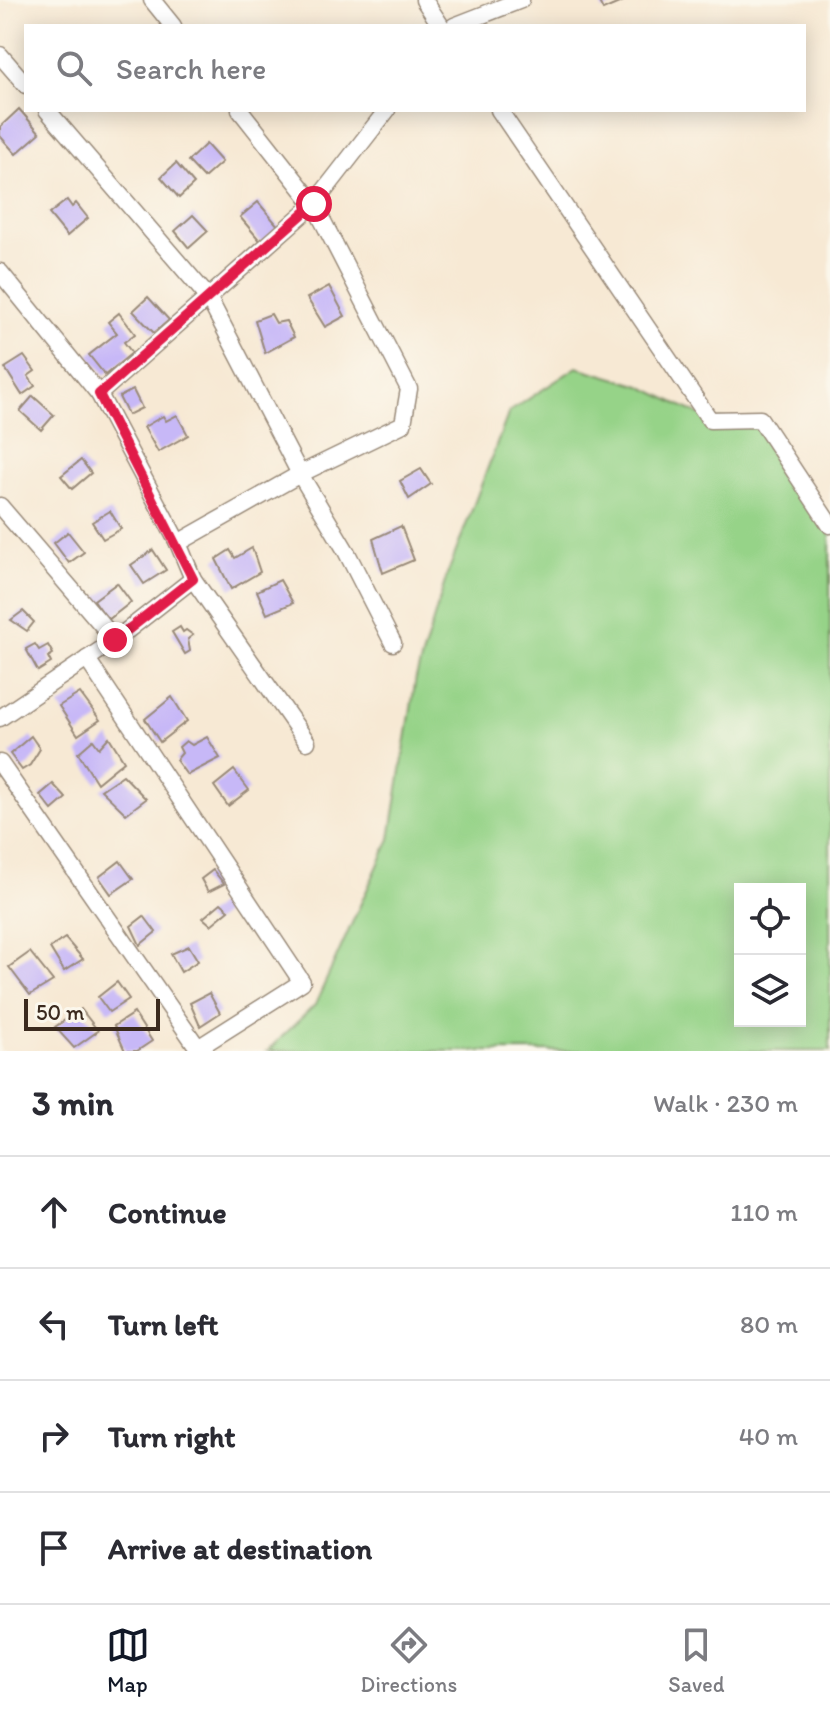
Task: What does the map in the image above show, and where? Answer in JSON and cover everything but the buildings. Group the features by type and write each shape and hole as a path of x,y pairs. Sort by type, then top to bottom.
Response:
{"street":[{"path":"152,0 171,24"},
{"path":"424,0 440,24"},
{"path":"459,24 521,0"},
{"path":"0,55 24,83"},
{"path":"49,112 208,297 393,643"},
{"path":"178,543 300,474 403,424 409,389 314,204 242,112"},
{"path":"99,394 314,204 385,112"},
{"path":"500,112 710,420 760,419 830,525"},
{"path":"0,272 99,394 178,543 193,579 307,742"},
{"path":"0,506 115,640"},
{"path":"0,718 115,640 193,579"},
{"path":"0,763 199,1050 302,982 87,659"}],"green space":[{"path":"577,367 641,386 710,420 760,419 830,525 830,1051 267,1051 315,1005 390,839 416,677 447,575 509,412"}],"route":[{"path":"115,640 193,579 178,543 99,394 314,204"}]}
